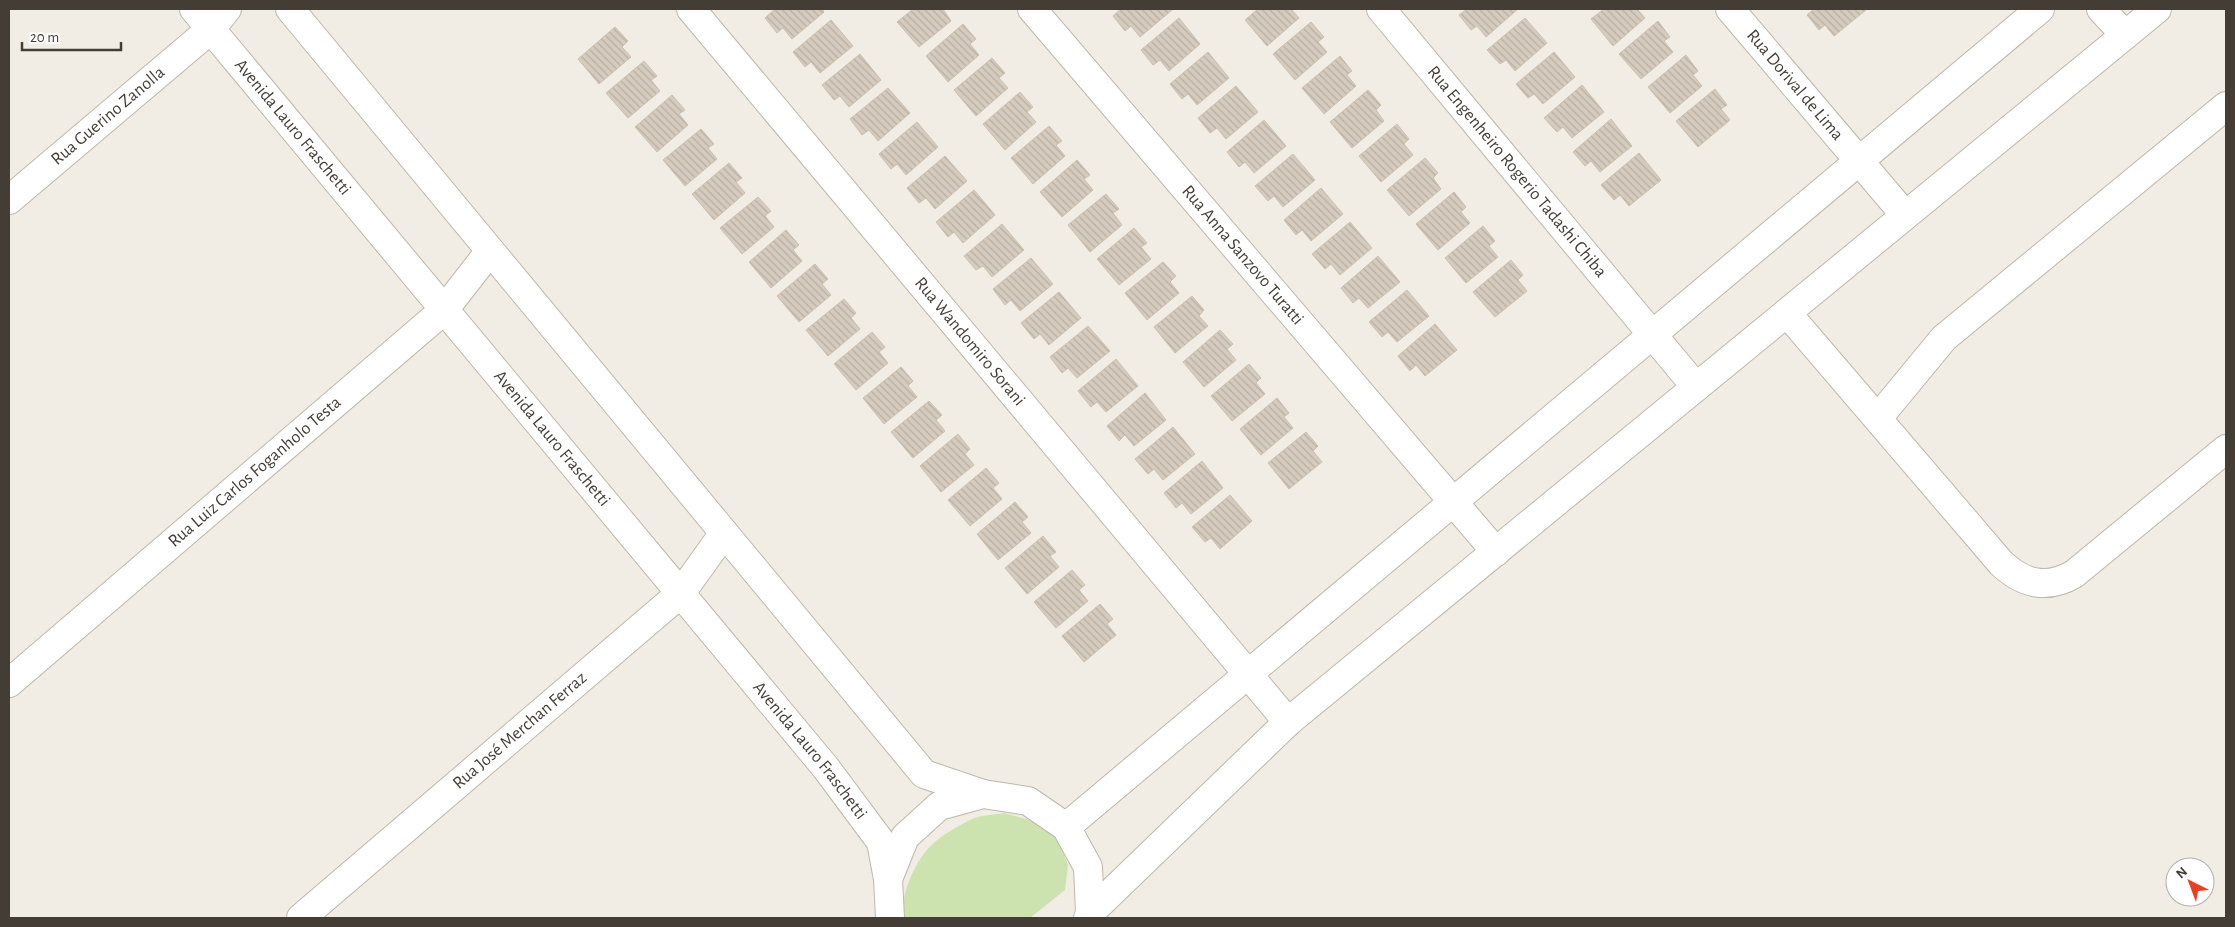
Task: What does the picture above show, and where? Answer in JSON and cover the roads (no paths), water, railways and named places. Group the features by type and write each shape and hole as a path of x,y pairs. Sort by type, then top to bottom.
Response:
{"street":[{"path":"290,9 924,774 983,794 1028,801 1066,827 1088,867 1089,915"},
{"name":"Rua Wandomiro Sorani","path":"691,9 1288,722"},
{"name":"Rua Anna Sanzovo Turatti","path":"1032,9 1452,503 1496,552"},
{"name":"Rua Engenheiro Rogerio Tadashi Chiba","path":"1381,9 1696,387"},
{"name":"Rua Dorival de Lima","path":"1730,9 1858,162 1906,215"},
{"path":"1066,827 2040,9"},
{"path":"2100,9 2125,35"},
{"path":"1089,915 1288,722 2157,9"},
{"name":"Rua Guerino Zanolla","path":"9,200 211,16"},
{"name":"Avenida Lauro Fraschetti","path":"211,16 444,310 826,768 881,842 888,879 890,918"},
{"path":"1878,418 1944,338 2226,106"},
{"name":"Rua Luiz Carlos Foganholo Testa","path":"9,683 444,310 490,251"},
{"path":"1787,313 2001,563 2012,574 2026,581 2042,584 2064,580 2074,574 2226,448"},
{"name":"Rua José Merchan Ferraz","path":"301,918 681,593 724,533"},
{"path":"888,879 905,837 939,806 983,794"}]}
